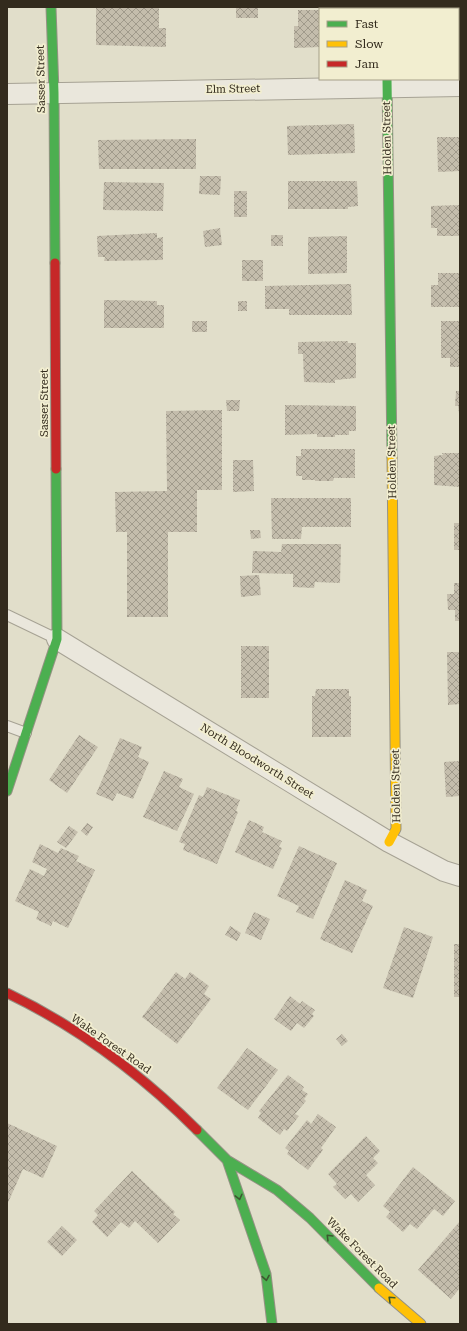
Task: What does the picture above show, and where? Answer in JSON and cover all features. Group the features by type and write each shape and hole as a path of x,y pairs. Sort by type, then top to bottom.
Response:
{"street":[{"name":"Sasser Street","path":"7,791 57,638 54,93 51,7"},
{"name":"Elm Street","path":"7,94 387,83 460,86"},
{"name":"Holden Street","path":"387,83 396,829 389,842"},
{"name":"North Bloodworth Street","path":"57,638 389,842 444,871 460,876"},
{"name":"Wake Forest Road","path":"7,993 38,1008 117,1060 165,1098 227,1160 283,1195 310,1218 373,1282 421,1324"},
{"name":"Wake Forest Road","path":"227,1160 266,1274 272,1324"}],"lane":[{"path":"7,615 57,638"},
{"path":"7,726 26,733"}],"building":[{"path":"96,7 159,7 159,28 166,28 166,47 96,45"},
{"path":"236,7 258,7 258,18 236,18"},
{"path":"460,7 460,41 459,8 424,8"},
{"path":"298,10 319,10 319,47 294,48 294,26 298,26"},
{"path":"354,124 355,153 288,155 287,126"},
{"path":"437,137 460,137 460,171 438,172"},
{"path":"196,139 196,169 99,169 98,140"},
{"path":"200,176 221,176 220,195 199,194"},
{"path":"288,181 357,181 358,206 348,207 348,209 288,209"},
{"path":"104,182 164,183 163,211 103,210"},
{"path":"234,191 247,191 247,217 234,217"},
{"path":"460,205 460,236 437,236 437,228 431,228 431,206"},
{"path":"220,228 222,245 205,247 203,231"},
{"path":"157,233 157,238 163,237 163,260 104,261 105,257 98,257 97,236"},
{"path":"271,235 283,235 283,246 271,246"},
{"path":"347,236 347,273 308,274 308,237"},
{"path":"242,260 263,260 263,281 242,281"},
{"path":"438,273 460,273 460,307 431,307 431,285 438,285"},
{"path":"351,284 352,315 289,315 289,309 265,309 265,286"},
{"path":"104,300 157,301 157,305 164,305 164,328 104,328"},
{"path":"238,301 247,301 247,311 238,311"},
{"path":"192,321 207,321 207,332 192,332"},
{"path":"441,321 460,321 460,367 450,367 450,358 441,358"},
{"path":"348,341 348,343 356,343 356,378 335,380 335,383 304,382 303,354 298,354 298,342"},
{"path":"456,391 460,391 460,421 458,406 455,406"},
{"path":"226,400 240,400 239,411 227,411"},
{"path":"285,405 356,406 356,431 349,431 349,435 335,435 335,437 317,437 317,434 285,435"},
{"path":"222,410 222,490 197,490 197,532 168,532 168,617 127,617 127,532 116,532 115,492 167,491 166,411"},
{"path":"301,449 355,449 355,478 334,478 333,481 302,480 302,476 296,476 296,456 301,456"},
{"path":"442,453 460,453 460,487 434,485 434,456 443,455"},
{"path":"233,460 253,460 254,491 233,492"},
{"path":"271,498 351,498 351,527 302,527 301,539 272,539"},
{"path":"454,523 460,523 460,550 454,550"},
{"path":"250,530 260,530 261,538 251,539"},
{"path":"282,544 341,544 340,583 315,582 314,588 293,587 293,574 252,573 253,551 281,552"},
{"path":"259,575 261,595 241,597 240,576"},
{"path":"454,583 460,583 460,621 455,621 455,610 448,610 447,594 454,594"},
{"path":"241,646 269,646 269,698 241,698"},
{"path":"447,652 460,652 460,704 448,705"},
{"path":"316,689 349,689 349,696 351,696 351,737 312,737 312,696 315,696"},
{"path":"79,735 98,747 67,793 49,780"},
{"path":"120,738 142,747 138,757 149,762 133,799 117,793 113,801 96,794"},
{"path":"460,761 460,796 446,797 444,762"},
{"path":"164,771 183,779 179,787 194,794 177,831 143,817"},
{"path":"207,787 240,800 236,811 238,812 217,864 183,850 185,844 179,842 199,795 203,797"},
{"path":"249,820 264,827 262,832 282,841 279,847 282,848 273,869 235,852"},
{"path":"87,823 93,827 87,836 81,831"},
{"path":"69,826 78,832 66,848 57,842"},
{"path":"40,844 58,853 61,848 79,856 76,861 95,870 68,928 53,921 51,926 36,919 39,912 15,901 30,869 44,876 47,869 32,862"},
{"path":"299,846 337,863 313,919 296,912 299,906 277,896"},
{"path":"345,880 367,890 362,901 373,906 352,953 320,939"},
{"path":"254,912 270,919 261,940 245,933"},
{"path":"230,926 241,933 237,941 225,935"},
{"path":"404,927 433,937 413,998 383,988"},
{"path":"454,944 460,944 460,997 454,997"},
{"path":"176,972 185,979 190,972 209,986 204,994 211,999 177,1044 142,1017"},
{"path":"290,996 300,1004 302,1001 315,1010 312,1014 314,1016 304,1028 297,1023 291,1031 274,1019"},
{"path":"342,1034 348,1041 342,1046 336,1039"},
{"path":"247,1048 278,1070 248,1110 217,1088"},
{"path":"288,1075 304,1087 302,1090 308,1094 304,1099 306,1101 295,1114 299,1116 287,1131 284,1129 280,1135 258,1118 261,1113 259,1111"},
{"path":"318,1114 336,1127 321,1148 323,1150 308,1170 287,1154 289,1151 285,1148 307,1120 311,1124"},
{"path":"7,1123 57,1146 43,1178 23,1169 7,1205"},
{"path":"366,1136 380,1151 373,1158 378,1163 366,1175 375,1185 358,1202 351,1194 345,1199 333,1187 337,1184 328,1174"},
{"path":"413,1167 455,1201 443,1216 434,1209 417,1229 410,1224 403,1232 386,1217 390,1212 383,1206"},
{"path":"132,1171 175,1212 173,1214 180,1220 158,1243 135,1221 129,1228 121,1222 107,1237 92,1222 98,1215 94,1211"},
{"path":"460,1221 460,1288 451,1299 418,1270"},
{"path":"62,1226 77,1240 62,1256 47,1242"}],"traffic: fast":[{"path":"51,7 54,93 55,263"},
{"path":"387,80 392,457"},
{"path":"7,791 57,639 56,469"},
{"path":"197,1130 227,1160 277,1190 310,1218 379,1288"},
{"path":"227,1160 266,1274 272,1324"}],"traffic: slow":[{"path":"389,842 396,829 392,457"},
{"path":"379,1288 421,1324"}],"traffic: jam":[{"path":"55,263 56,469"},
{"path":"7,993 59,1021 108,1054 154,1090 197,1130"}]}
